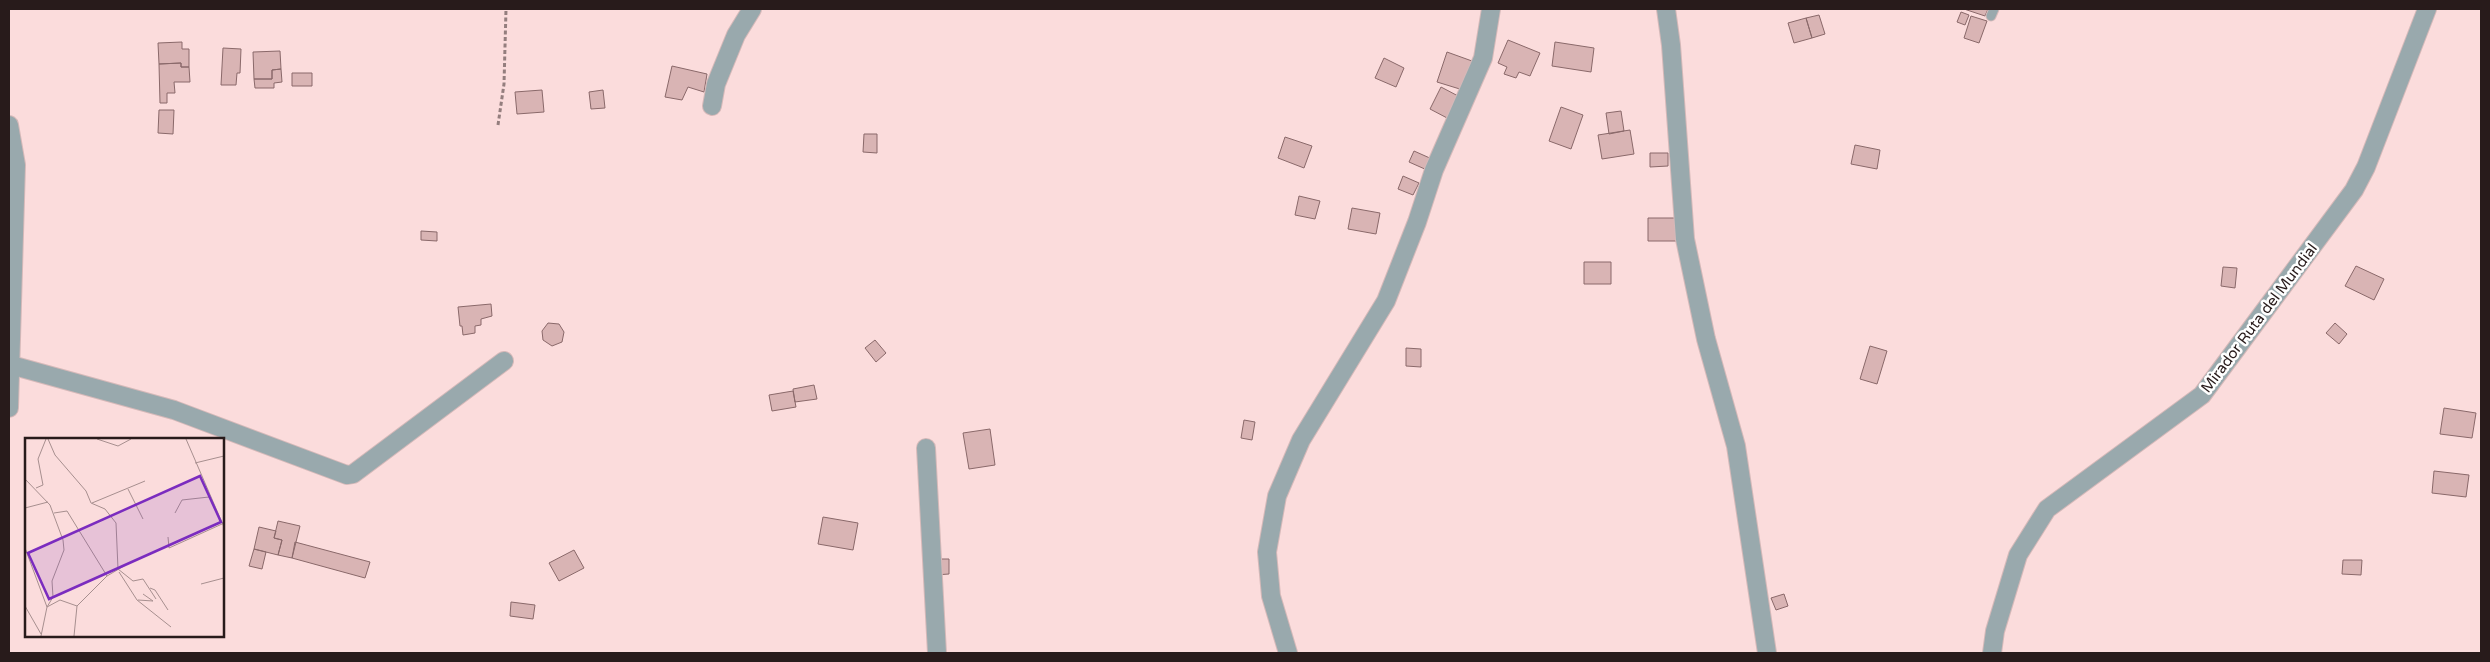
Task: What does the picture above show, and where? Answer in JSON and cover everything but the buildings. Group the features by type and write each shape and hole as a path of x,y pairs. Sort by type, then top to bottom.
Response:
{"street":[{"path":"712,106 716,84 736,35 752,9"},
{"path":"1288,653 1271,596 1267,552 1277,496 1302,440 1386,301 1417,222 1434,170 1483,58 1491,9"},
{"path":"1666,9 1672,45 1685,239 1706,339 1736,446 1767,653"},
{"name":"Mirador Ruta del Mundial","path":"1992,653 1995,631 2018,555 2047,508 2202,395 2354,190 2366,167 2426,9"},
{"path":"9,125 16,165 9,408"},
{"path":"11,365 174,410 347,475 353,474 504,361"},
{"path":"926,448 937,653"}],"path":[{"path":"498,125 504,84 506,9"}]}
